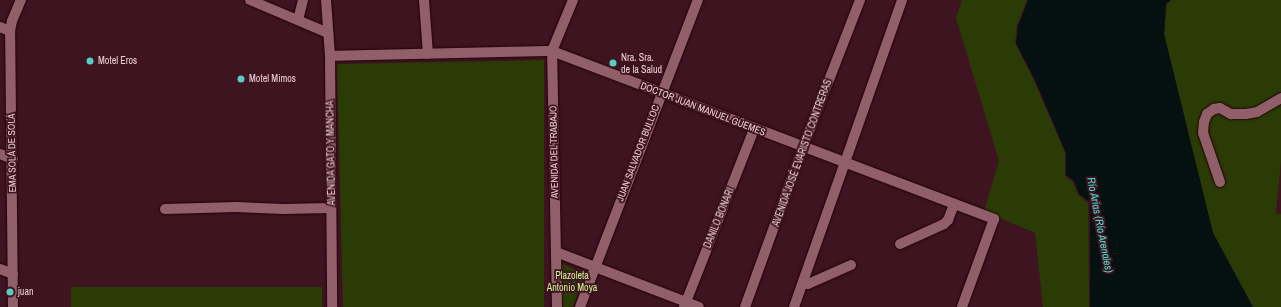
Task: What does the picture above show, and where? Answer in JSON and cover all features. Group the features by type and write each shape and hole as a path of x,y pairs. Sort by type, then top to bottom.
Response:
{"street":[{"name":"EMA SOLÁ DE SOLÁ","path":"13,307 13,159 10,31 12,21 21,0"},
{"path":"250,0 328,33"},
{"path":"298,20 303,0"},
{"name":"AVENIDA GATO Y MANCHA","path":"326,0 330,56 332,307"},
{"path":"424,0 428,54"},
{"name":"AVENIDA DEL TRABAJO","path":"557,307 552,51 573,0"},
{"name":"JUAN SALVADOR BULLOC","path":"580,307 594,266 698,0"},
{"name":"AVENIDA JOSÉ EVARISTO CONTRERAS","path":"745,307 803,147 860,0"},
{"path":"794,307 902,0"},
{"path":"0,27 10,31"},
{"name":"DOCTOR JUAN MANUEL GÜEMES","path":"330,56 552,51 994,219 962,307"},
{"path":"1220,182 1203,133 1204,122 1207,114 1214,109 1220,108 1231,114 1257,112 1281,98"},
{"name":"DANILO BONARI","path":"685,305 754,129"},
{"path":"0,154 13,159"},
{"path":"900,244 944,224 948,220 954,204"},
{"path":"165,209 236,207 283,209 331,208"},
{"path":"556,252 594,266 685,305 699,307"},
{"path":"803,282 808,284 851,265"},
{"path":"0,269 13,274"}],"green space":[{"path":"962,0 1027,0 1017,25 1015,43 1035,83 1065,153 1065,176 1073,182 1078,195 1088,203 1089,307 1043,307 1035,233 984,211 999,161 956,18"},
{"path":"1171,0 1281,0 1281,160 1276,214 1281,214 1281,307 1253,307 1213,233 1164,34 1167,4"},
{"path":"544,60 544,307 343,307 337,64"},
{"name":"Plazoleta Antonio Moya","path":"561,263 585,274 573,307 561,307"},
{"path":"71,287 322,287 322,307 71,307"}],"water":[{"name":"Río Arias (Río Arenales)","path":"1028,0 1171,0 1166,4 1164,34 1213,233 1253,307 1090,307 1090,202 1079,194 1074,181 1066,175 1066,153 1035,80 1016,43 1018,26"}],"place":[{"name":"Motel Eros","path":"90,61"},
{"name":"Nra. Sra. de la Salud","path":"613,63"},
{"name":"Motel Mimos","path":"241,79"},
{"name":"juan","path":"10,292"}]}
